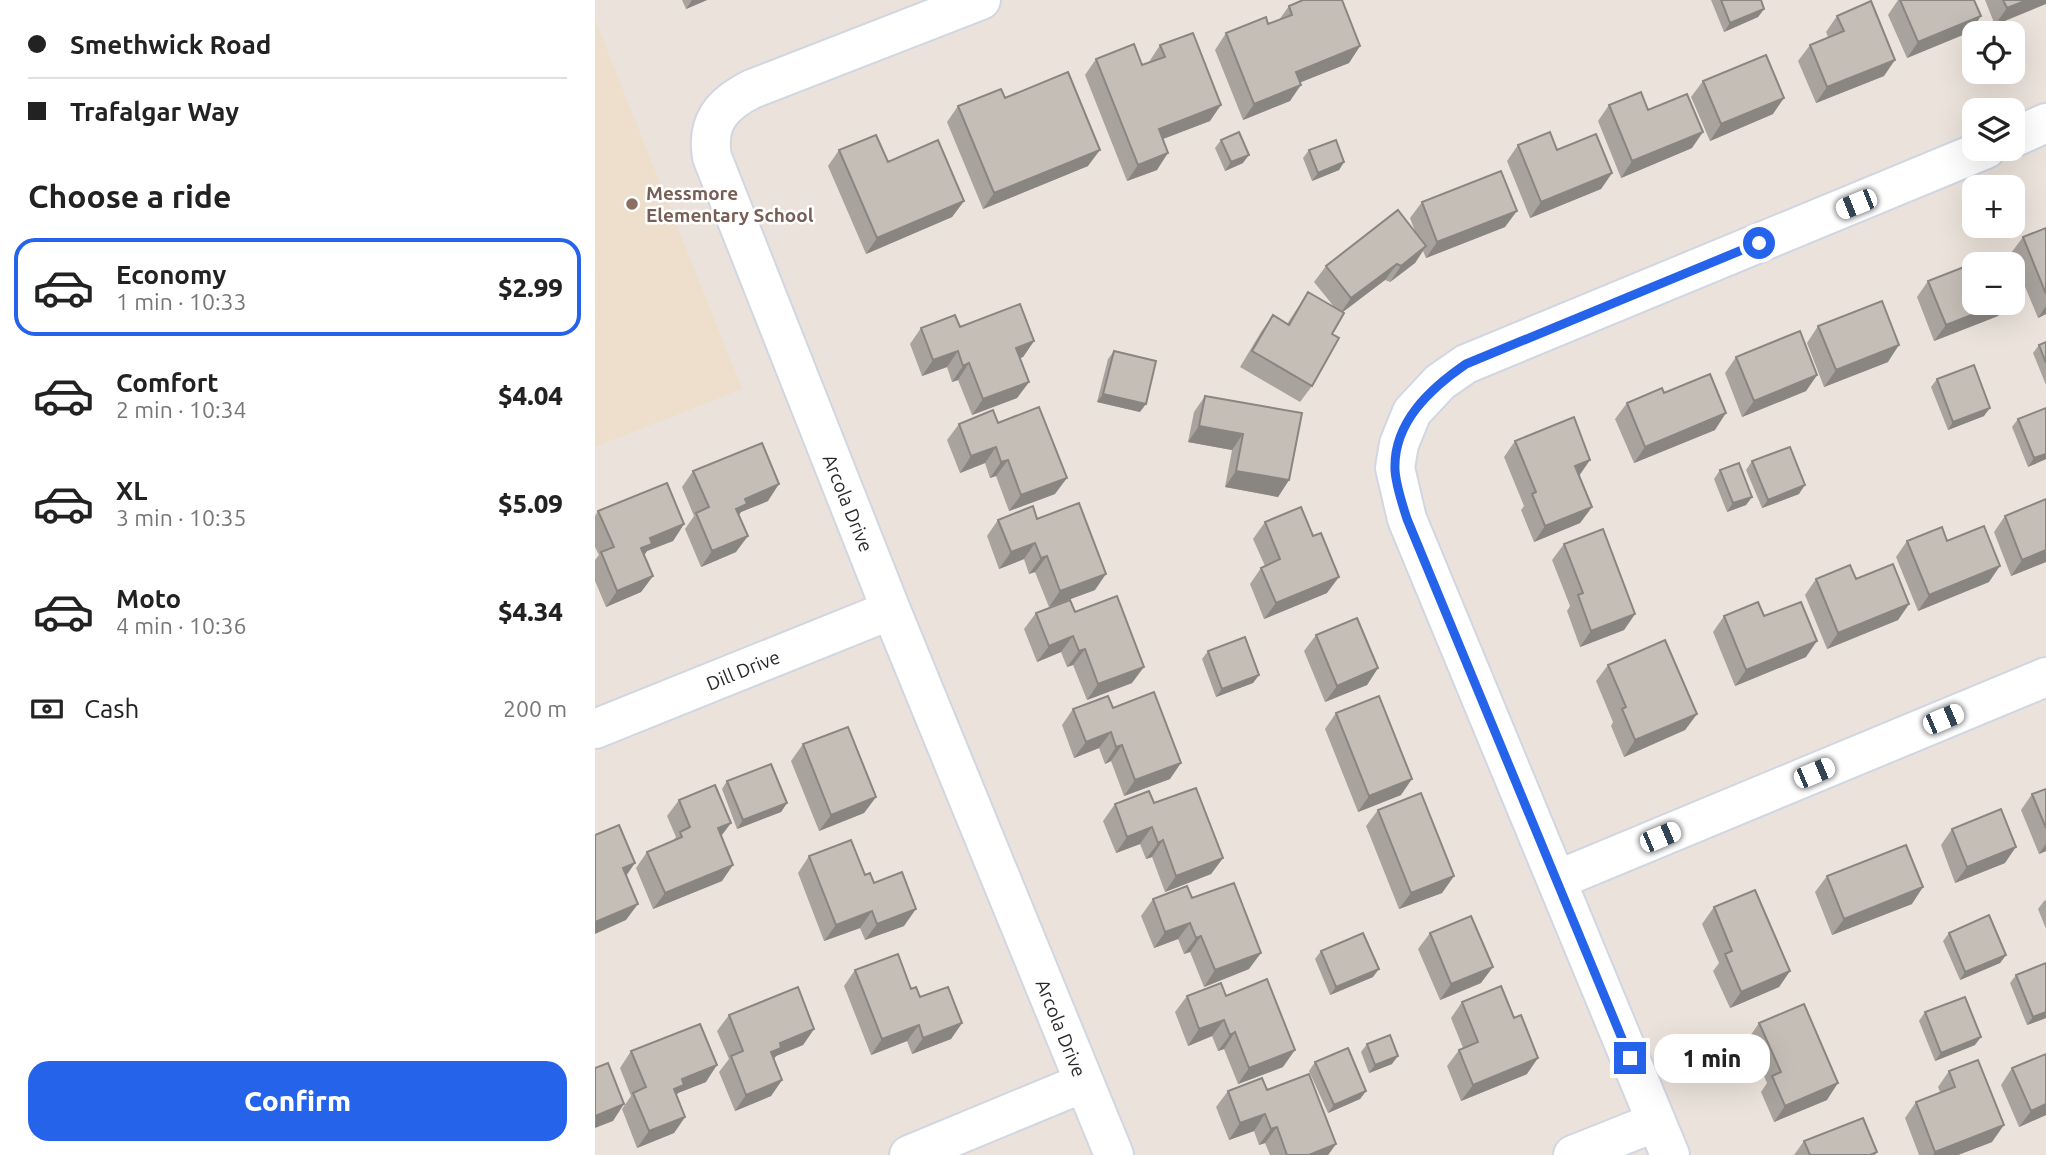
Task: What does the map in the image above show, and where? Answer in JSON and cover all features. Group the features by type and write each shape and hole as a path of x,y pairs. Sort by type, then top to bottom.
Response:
{"street":[{"name":"Arcola Drive","path":"981,0 739,96 717,116 710,144 712,157 891,610 1114,1155"},
{"path":"2025,133 2046,123"},
{"path":"1573,1155 1663,1138 1407,519 1395,468 1398,444 1412,412 1440,383 1466,364 1962,159"},
{"name":"Dill Drive","path":"595,729 891,610"},
{"path":"1557,880 2046,677"},
{"path":"909,1155 1083,1083"}],"shaded area":[{"name":"Messmore Elementary School","path":"595,19 742,389 595,447"}],"building":[{"path":"1303,0 1342,0 1360,46 1296,72 1301,85 1254,104 1226,33 1266,17 1268,24 1292,15 1289,6"},
{"path":"1721,0 1761,0 1764,9 1730,23"},
{"path":"1900,0 1974,0 1981,16 1962,21 1962,24 1918,42"},
{"path":"2003,0 2027,0 2007,8"},
{"path":"1871,1 1895,60 1827,87 1810,45 1844,31 1837,16"},
{"path":"1193,33 1221,105 1159,129 1168,153 1138,165 1096,59 1134,44 1142,65 1165,57 1160,45"},
{"path":"1766,55 1784,98 1721,124 1703,81"},
{"path":"1068,72 1100,150 994,193 958,106 1001,89 1005,98"},
{"path":"1641,92 1648,110 1687,94 1703,132 1632,161 1609,105"},
{"path":"1239,132 1249,155 1231,162 1221,140"},
{"path":"1550,132 1557,150 1596,134 1612,173 1541,202 1518,145"},
{"path":"876,135 888,162 938,140 964,201 877,238 839,150"},
{"path":"1336,140 1344,162 1318,173 1309,150"},
{"path":"1501,171 1517,211 1437,242 1422,202"},
{"path":"1398,210 1426,246 1401,266 1397,264 1351,298 1326,266"},
{"path":"2046,228 2046,294 2023,238"},
{"path":"1962,268 1962,315 1971,315 1946,325 1928,281"},
{"path":"1308,292 1344,313 1332,334 1339,338 1312,386 1252,351 1273,315 1289,325"},
{"path":"1882,301 1899,345 1836,370 1818,326"},
{"path":"1020,304 1034,341 1016,348 1029,382 983,399 969,363 963,366 958,351 933,360 921,328 955,315 960,327"},
{"path":"1800,331 1817,375 1754,401 1736,357"},
{"path":"2046,342 2046,363 2039,345"},
{"path":"1114,351 1156,361 1146,404 1103,394"},
{"path":"1974,365 1990,408 1953,422 1937,379"},
{"path":"1710,374 1726,413 1645,447 1627,403 1662,388 1664,393"},
{"path":"1205,396 1302,413 1289,480 1236,471 1243,434 1199,426"},
{"path":"1039,407 1067,478 1021,495 1008,460 1001,462 996,447 971,456 959,424 993,410 998,423"},
{"path":"2046,408 2046,454 2034,458 2018,419"},
{"path":"1574,417 1590,460 1575,466 1592,507 1545,526 1532,494 1536,492 1515,441"},
{"path":"762,443 779,484 745,499 747,504 736,509 748,536 712,551 696,513 709,507 693,471"},
{"path":"1790,447 1805,485 1768,500 1752,461"},
{"path":"1739,463 1752,497 1733,503 1720,470"},
{"path":"667,483 684,524 650,538 652,544 641,548 653,576 617,591 601,552 614,547 598,511"},
{"path":"2046,499 2046,550 2022,560 2005,516"},
{"path":"1079,503 1106,574 1060,591 1047,556 1041,558 1035,543 1011,552 998,520 1033,506 1037,519"},
{"path":"1301,507 1313,536 1321,533 1339,577 1276,603 1261,568 1280,559 1265,522"},
{"path":"1984,526 2000,566 1929,595 1907,541 1942,527 1947,541"},
{"path":"1603,529 1635,614 1591,631 1578,595 1583,593 1564,544"},
{"path":"1893,564 1909,604 1838,633 1816,579 1850,565 1856,579"},
{"path":"1117,596 1144,667 1098,684 1085,649 1079,651 1073,636 1049,646 1036,613 1070,600 1075,612"},
{"path":"1758,602 1764,616 1801,602 1817,641 1746,670 1724,616"},
{"path":"1357,618 1378,668 1337,686 1316,635"},
{"path":"1245,637 1259,675 1222,689 1208,651"},
{"path":"1665,640 1697,714 1635,740 1622,709 1626,707 1608,665"},
{"path":"1154,692 1181,763 1135,780 1122,745 1116,747 1111,732 1086,742 1073,709 1108,696 1113,708"},
{"path":"1379,696 1412,779 1369,796 1336,713"},
{"path":"848,727 876,797 831,815 803,744"},
{"path":"771,764 787,803 743,820 727,781"},
{"path":"715,785 731,823 718,828 733,865 665,893 647,852 682,837 680,832 690,827 679,800"},
{"path":"1196,788 1223,858 1176,876 1163,840 1158,843 1152,827 1127,837 1115,804 1149,791 1154,803"},
{"path":"2046,789 2046,828 2032,794"},
{"path":"1421,793 1454,876 1411,893 1378,810"},
{"path":"2001,809 2016,847 1967,867 1952,829"},
{"path":"619,825 635,863 623,868 638,904 595,922 595,835"},
{"path":"851,840 865,875 870,873 874,883 902,872 916,909 877,924 872,911 836,925 809,856"},
{"path":"1906,845 1923,887 1844,919 1827,876"},
{"path":"1234,883 1261,953 1215,970 1201,936 1196,938 1190,923 1165,932 1153,899 1187,886 1192,898"},
{"path":"1755,890 1790,971 1741,992 1725,954 1732,951 1714,907"},
{"path":"1989,915 2006,955 1965,972 1949,933"},
{"path":"1471,916 1493,967 1451,984 1430,933"},
{"path":"1363,933 1379,969 1336,987 1321,951"},
{"path":"898,954 911,989 916,987 920,997 948,987 962,1023 923,1038 919,1025 882,1039 855,970"},
{"path":"2046,963 2046,1012 2033,1017 2016,975"},
{"path":"1267,979 1295,1050 1249,1068 1235,1032 1230,1035 1224,1020 1199,1029 1187,996 1221,983 1226,996"},
{"path":"1501,986 1514,1018 1521,1015 1538,1058 1473,1085 1459,1050 1478,1042 1462,1002"},
{"path":"798,987 814,1029 780,1043 781,1048 771,1052 782,1080 746,1095 731,1056 743,1051 729,1015"},
{"path":"1965,997 1981,1037 1941,1053 1925,1012"},
{"path":"1804,1004 1838,1083 1785,1106 1772,1076 1781,1072 1759,1023"},
{"path":"700,1024 717,1065 682,1079 684,1085 674,1089 685,1117 649,1131 633,1093 646,1087 631,1051"},
{"path":"1390,1035 1398,1056 1375,1065 1367,1044"},
{"path":"1348,1048 1366,1091 1334,1105 1315,1062"},
{"path":"2046,1054 2046,1104 2031,1111 2012,1068"},
{"path":"1978,1060 2004,1125 1935,1152 1916,1102 1955,1087 1949,1071"},
{"path":"608,1063 624,1104 595,1116 595,1068"},
{"path":"1309,1074 1336,1144 1309,1155 1287,1155 1277,1127 1271,1129 1265,1114 1240,1123 1228,1091 1262,1078 1267,1090"},
{"path":"1863,1118 1877,1152 1870,1155 1810,1155 1804,1141"}],"place":[{"name":"Messmore Elementary School","path":"632,204"}],"route":[{"path":"1630,1058 1407,519 1395,468 1398,444 1412,412 1440,383 1466,364 1759,243"}]}
